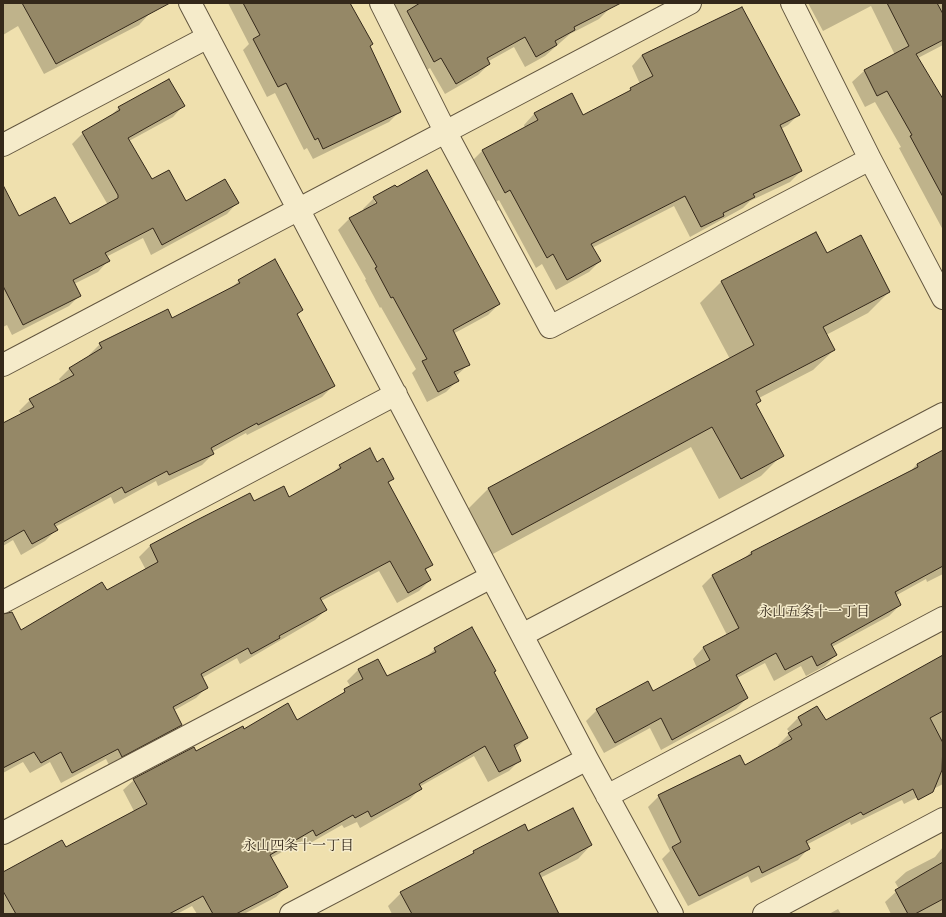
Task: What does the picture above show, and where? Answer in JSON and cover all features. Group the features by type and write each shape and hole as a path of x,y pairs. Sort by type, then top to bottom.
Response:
{"street":[{"path":"190,3 587,759 672,914"},
{"path":"381,3 445,131 550,327 870,159"},
{"path":"3,365 690,3"},
{"path":"792,3 870,159 943,298"},
{"path":"3,145 208,37"},
{"path":"3,602 396,394"},
{"path":"522,635 943,414"},
{"path":"3,833 491,577"},
{"path":"607,796 943,618"},
{"path":"291,914 587,759"},
{"path":"764,914 943,819"}],"building":[{"path":"22,3 170,3 56,64"},
{"path":"243,3 350,3 373,44 370,46 401,112 323,149 318,138 315,140 286,83 278,87 253,39 260,35"},
{"path":"420,3 621,3 574,27 575,30 555,41 557,45 536,57 525,37 487,58 490,64 456,84 441,58 434,62 407,11"},
{"path":"887,3 937,3 943,14 943,40 916,54 943,99 943,197 910,136 912,135 887,91 877,96 864,70 909,46"},
{"path":"742,7 800,115 780,125 802,171 753,194 755,197 723,213 724,216 701,227 685,196 591,244 601,261 567,280 553,254 547,258 510,190 505,193 482,150 538,120 534,113 572,93 583,115 631,90 630,88 653,76 642,55"},
{"path":"169,79 185,106 128,138 152,179 169,170 186,201 225,179 239,203 162,245 153,228 105,253 110,261 73,280 81,296 23,325 3,286 3,185 19,216 55,197 70,224 118,198 118,195 82,132 120,110 118,107"},
{"path":"427,170 500,304 453,330 470,365 454,372 459,381 438,392 422,361 427,359 393,297 391,298 375,268 377,267 349,218 377,203 373,197 395,185 397,187"},
{"path":"816,232 827,253 861,235 890,292 823,327 835,350 756,391 761,401 756,404 784,456 741,479 712,427 512,535 488,488 754,345 721,281"},
{"path":"275,259 303,310 297,314 335,386 258,425 257,423 211,448 214,454 169,475 167,471 125,493 122,487 54,524 58,530 32,544 24,530 3,542 3,423 34,407 29,399 74,375 69,368 102,348 99,343 168,309 172,318 240,283 238,280"},
{"path":"370,448 377,462 383,458 394,479 388,482 433,565 425,569 431,580 408,593 390,561 320,598 327,610 279,636 280,638 251,654 248,648 201,674 208,688 173,707 182,725 122,757 118,749 72,773 61,752 41,763 34,752 3,768 3,614 12,612 21,630 102,582 107,590 158,562 150,545 195,521 250,493 254,501 284,486 289,497 341,468 339,465"},
{"path":"943,450 943,566 895,592 901,605 831,644 837,655 817,666 812,656 785,670 776,653 736,675 748,698 672,740 661,718 615,743 596,709 648,681 653,691 710,660 703,647 739,628 712,575 752,554 751,552 918,467 917,464"},
{"path":"472,627 496,671 494,672 528,738 514,745 521,761 499,772 485,746 419,784 422,789 371,817 368,811 355,818 353,815 316,836 313,830 270,855 288,887 236,914 213,914 203,896 169,914 16,914 3,891 3,872 62,840 66,847 147,804 133,779 194,747 196,751 243,726 244,729 288,703 297,720 345,692 344,689 363,679 358,669 378,659 387,676 436,652 434,648"},
{"path":"943,655 943,711 930,718 943,743 942,770 933,792 918,800 913,789 863,815 861,812 806,841 810,849 762,873 759,866 699,896 672,847 681,842 658,795 740,755 745,765 792,739 788,733 802,725 798,717 817,706 826,720"},
{"path":"573,808 592,845 539,873 559,914 412,914 400,892 525,824 528,831"},
{"path":"943,862 943,899 915,914 908,914 895,890"}],"district":[{"name":"永山五条十一丁目","path":"814,613"},
{"name":"永山四条十一丁目","path":"298,847"}]}
